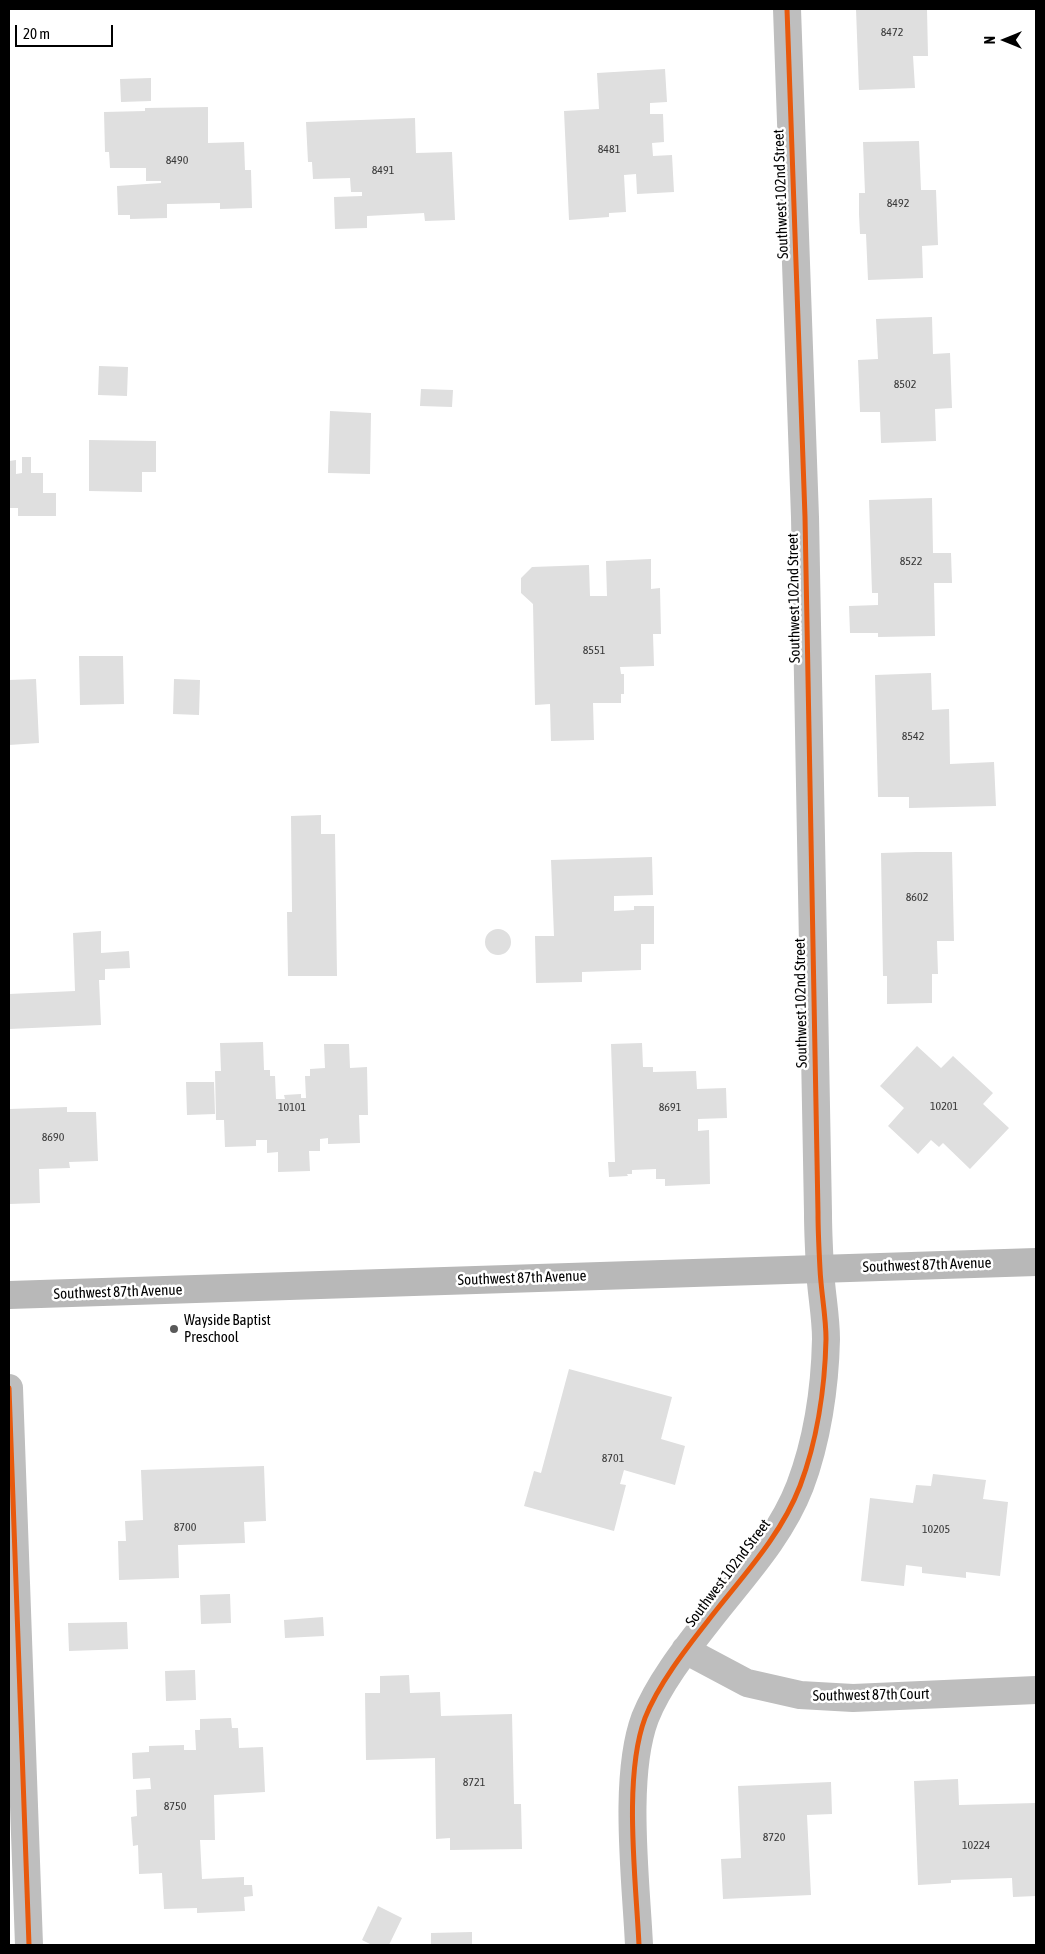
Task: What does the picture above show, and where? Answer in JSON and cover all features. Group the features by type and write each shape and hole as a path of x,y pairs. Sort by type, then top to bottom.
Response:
{"main road":[{"name":"Southwest 87th Avenue","path":"9,1295 1036,1262"}],"street":[{"name":"Southwest 102nd Street","path":"639,1945 634,1830 636,1758 646,1717 685,1650 774,1536 800,1486 814,1434 824,1364 825,1323 820,1269 805,517 788,9"},
{"path":"9,1388 29,1945"},
{"name":"Southwest 87th Court","path":"685,1650 747,1683 800,1695 853,1698 1036,1690"}],"building":[{"path":"856,9 927,9 928,56 913,56 915,88 859,90"},
{"path":"665,69 667,102 650,103 650,114 663,114 664,142 652,143 653,156 672,155 674,192 637,194 636,174 624,175 626,212 609,213 609,217 569,220 564,111 599,109 597,73"},
{"path":"151,78 151,101 121,102 120,79"},
{"path":"208,107 208,143 244,142 245,170 251,170 252,208 220,209 220,203 167,204 167,218 130,219 130,215 118,215 117,186 161,183 161,181 146,181 146,168 110,168 109,152 105,152 104,112 145,111 145,108"},
{"path":"415,118 416,153 452,152 455,220 425,221 424,213 367,216 367,228 335,229 334,197 362,196 362,192 351,192 350,178 313,179 312,162 308,162 306,122"},
{"path":"919,141 921,190 936,190 938,245 922,246 923,278 868,280 866,234 860,234 859,214 859,193 865,193 863,142"},
{"path":"932,317 933,354 950,353 952,408 935,409 936,441 881,443 880,412 860,412 858,360 878,359 876,319"},
{"path":"99,366 128,367 127,396 98,395"},
{"path":"421,389 453,390 452,407 420,406"},
{"path":"330,411 371,413 370,474 328,473"},
{"path":"89,440 156,441 156,472 142,472 142,492 89,491"},
{"path":"22,457 31,457 31,473 43,473 43,493 56,493 56,516 18,516 18,508 9,508 9,461 16,460 16,474 22,473"},
{"path":"932,498 933,553 951,553 952,583 934,583 935,636 878,637 878,633 850,633 849,606 878,605 878,593 872,593 869,500"},
{"path":"651,559 651,589 660,588 661,634 653,634 654,666 620,667 621,674 624,674 624,694 621,694 621,703 593,703 594,740 551,741 550,704 535,705 533,604 521,593 521,578 532,567 589,565 590,596 607,596 606,561"},
{"path":"79,656 123,656 124,704 80,705"},
{"path":"931,673 932,710 949,709 950,764 994,762 996,806 909,808 909,797 878,797 875,675"},
{"path":"36,679 39,743 9,745 9,680"},
{"path":"174,679 200,680 199,715 173,714"},
{"path":"321,815 321,834 335,834 337,976 288,976 287,912 292,912 291,816"},
{"path":"952,852 954,941 937,941 938,974 932,974 932,1003 887,1004 887,976 883,976 881,853"},
{"path":"652,857 653,895 614,896 614,911 634,910 634,906 654,906 654,944 641,944 641,970 582,972 582,982 536,983 535,936 554,936 551,860"},
{"path":"498,929 507,933 511,942 507,951 498,955 489,951 485,942 489,933"},
{"path":"101,931 101,953 129,951 130,968 105,969 105,980 99,980 101,1025 9,1029 9,994 75,991 73,933"},
{"path":"263,1042 264,1070 270,1070 270,1076 275,1076 276,1099 285,1099 284,1095 301,1094 301,1098 306,1098 305,1076 310,1076 310,1069 325,1068 324,1044 349,1044 350,1068 367,1067 368,1115 359,1115 360,1143 328,1144 328,1138 320,1139 320,1151 309,1151 310,1171 278,1172 278,1152 267,1153 267,1140 256,1140 256,1146 225,1147 224,1120 216,1120 215,1071 221,1071 220,1043"},
{"path":"642,1043 643,1067 653,1067 653,1072 696,1071 697,1089 726,1088 727,1118 698,1119 698,1131 709,1130 710,1184 665,1186 665,1179 656,1179 656,1169 632,1170 632,1174 627,1174 628,1176 609,1177 608,1162 615,1162 611,1044"},
{"path":"917,1046 941,1068 953,1056 993,1093 983,1104 1009,1128 970,1169 943,1143 939,1147 931,1140 918,1154 888,1126 904,1108 880,1086"},
{"path":"186,1082 214,1082 215,1114 187,1115"},
{"path":"67,1107 67,1112 96,1112 98,1161 69,1162 70,1168 39,1169 40,1203 9,1204 9,1109"},
{"path":"569,1369 672,1397 661,1439 685,1446 675,1485 624,1470 620,1484 626,1485 614,1531 524,1506 534,1471 541,1473"},
{"path":"264,1466 266,1521 244,1522 245,1543 178,1545 179,1578 119,1580 118,1541 126,1541 125,1521 143,1520 141,1470"},
{"path":"933,1474 986,1480 983,1499 1008,1502 1000,1576 966,1572 966,1578 922,1573 922,1567 906,1565 904,1586 861,1581 870,1498 913,1503 916,1485 931,1486"},
{"path":"230,1594 231,1623 201,1624 200,1595"},
{"path":"323,1617 324,1636 285,1638 284,1620"},
{"path":"127,1622 128,1649 69,1651 68,1623"},
{"path":"195,1670 196,1700 166,1701 165,1671"},
{"path":"409,1675 410,1693 440,1692 441,1716 512,1714 514,1804 521,1804 522,1849 450,1850 450,1838 436,1839 435,1758 366,1760 365,1693 380,1693 380,1676"},
{"path":"231,1718 232,1728 238,1728 239,1748 263,1747 265,1792 214,1795 215,1840 200,1840 202,1879 244,1877 244,1885 252,1885 253,1896 244,1897 245,1911 197,1913 197,1908 164,1909 162,1873 139,1874 138,1845 133,1846 131,1817 137,1816 136,1790 151,1789 150,1778 133,1779 132,1753 149,1752 149,1746 184,1745 184,1750 196,1750 195,1730 200,1730 200,1719"},
{"path":"958,1779 959,1805 1036,1803 1036,1896 1013,1897 1012,1878 951,1880 951,1883 918,1885 914,1781"},
{"path":"831,1782 832,1814 807,1815 811,1895 723,1899 721,1859 741,1858 738,1786"},
{"path":"378,1906 402,1918 389,1945 372,1945 362,1940"},
{"path":"472,1932 472,1945 431,1945 431,1933"}],"cycle path":[{"path":"639,1945 634,1861 633,1799 634,1769 638,1742 645,1718 657,1693 673,1668 770,1541 792,1505 811,1451 819,1414 824,1376 826,1339 818,1227 805,517 787,9"},
{"path":"9,1388 29,1945"}],"place":[{"name":"Wayside Baptist Preschool","path":"174,1329"}]}
